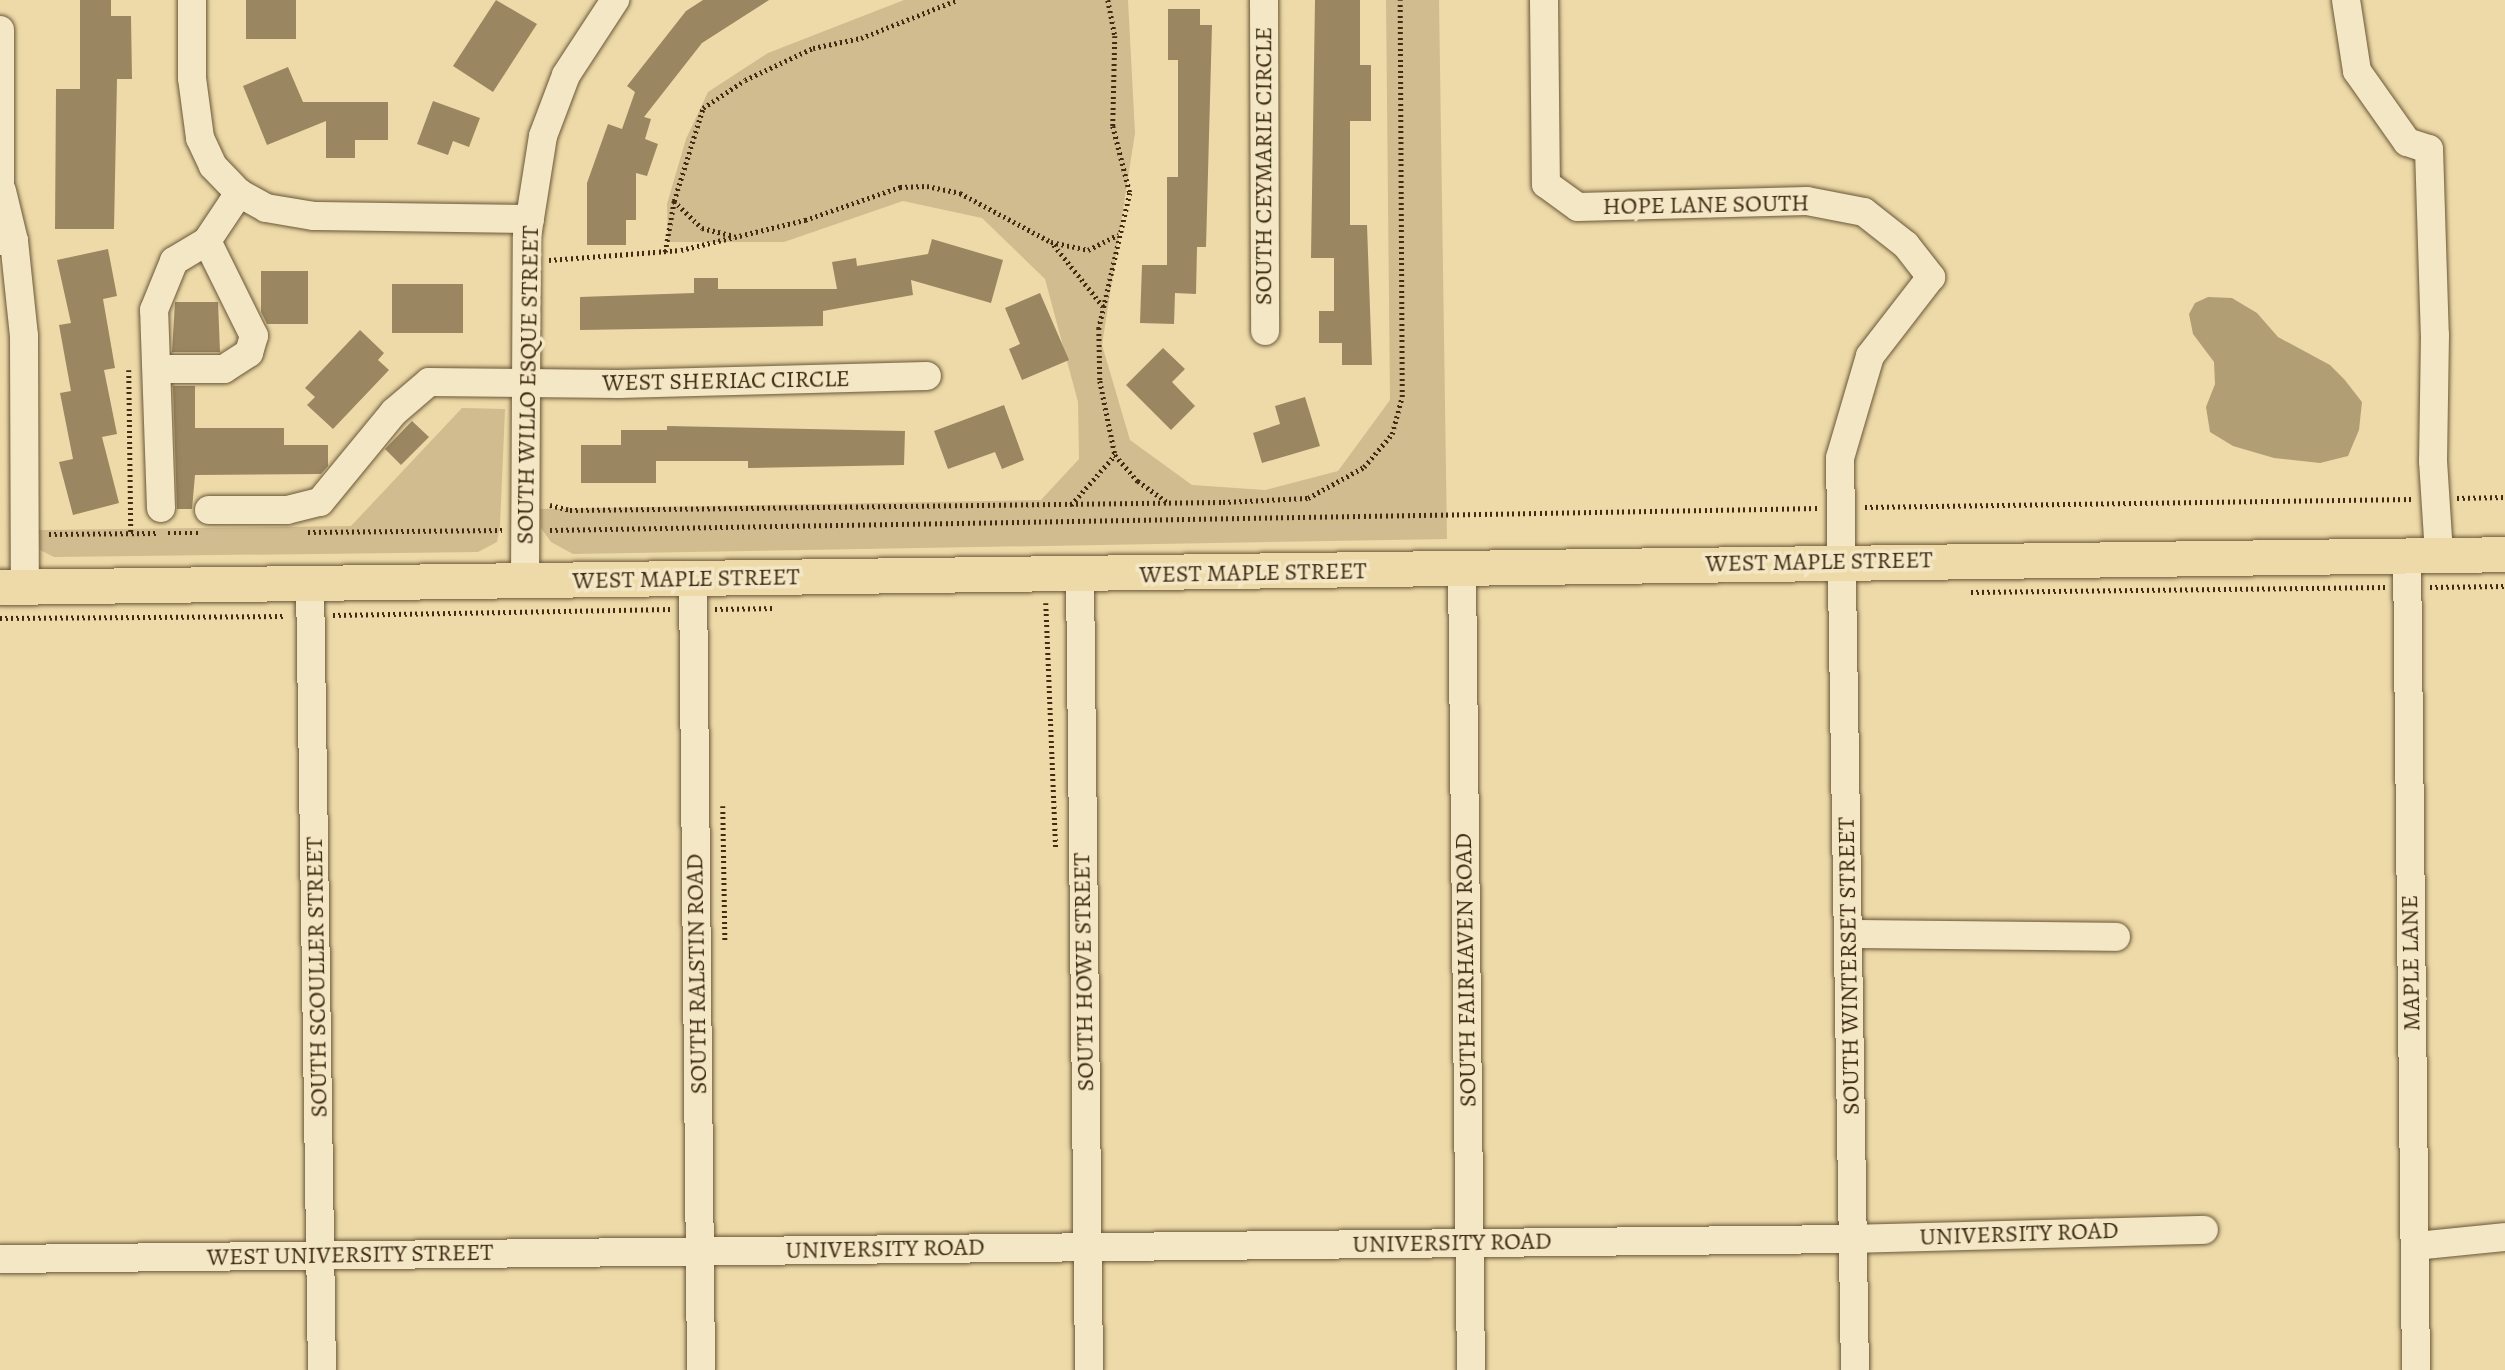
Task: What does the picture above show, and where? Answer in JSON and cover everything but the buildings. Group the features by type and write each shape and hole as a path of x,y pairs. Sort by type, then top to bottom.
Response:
{"main road":[{"name":"WEST MAPLE STREET","path":"13,587 311,599 525,581 693,594 1080,588 1462,569 1843,561 2417,566 2505,554"}],"street":[{"path":"192,0 192,78 200,138 213,166 239,193 266,208 314,216 530,219"},
{"name":"SOUTH CEYMARIE CIRCLE","path":"1264,0 1265,331"},
{"name":"HOPE LANE SOUTH","path":"1544,0 1546,184 1578,207 1807,201 1864,212 1906,245 1931,277 1870,356 1840,458 1843,561"},
{"name":"MAPLE LANE","path":"2346,0 2357,71 2407,142 2429,149 2436,499 2417,566 2416,1370"},
{"name":"SOUTH WILLO ESQUE STREET","path":"525,581 525,384 530,219 543,136 566,75 612,1"},
{"path":"0,30 1,191 24,336 25,535 13,587"},
{"path":"162,508 154,310 174,261 207,241 239,193"},
{"path":"157,369 224,369 249,353 254,336 207,241"},
{"name":"WEST SHERIAC CIRCLE","path":"211,521 288,510 320,502 394,412 429,382 525,384 927,376"},
{"name":"SOUTH WINTERSET STREET","path":"1843,561 1854,1370"},
{"name":"SOUTH FAIRHAVEN ROAD","path":"1462,569 1471,1370"},
{"name":"SOUTH HOWE STREET","path":"1080,588 1089,1370"},
{"name":"SOUTH RALSTIN ROAD","path":"693,594 702,1370"},
{"name":"SOUTH SCOULLER STREET","path":"311,599 322,1370"},
{"path":"1849,934 2116,937"},
{"name":"UNIVERSITY ROAD","path":"701,1251 1853,1239 2204,1230"},
{"path":"2416,1246 2505,1237"},
{"name":"WEST UNIVERSITY STREET","path":"0,1259 701,1251"}],"path":[{"path":"665,252 674,201 704,108 745,80 813,48 861,38 957,0"},
{"path":"1108,0 1115,36 1114,126 1130,193 1103,307 1100,380 1115,455 1138,481 1168,503"},
{"path":"548,505 570,510 1070,505 1308,498 1364,467 1392,434 1402,397 1400,0"},
{"path":"545,260 665,252 806,220 900,187 927,186 960,193 1051,242 1088,250 1119,234"},
{"path":"674,201 702,228 735,236"},
{"path":"1051,242 1103,307"},
{"path":"129,366 131,534"},
{"path":"1070,505 1115,455"},
{"path":"294,532 1005,525 2505,498"},
{"path":"25,535 131,534 211,521"},
{"path":"1968,592 2417,566 2505,586"},
{"path":"1032,603 1046,603 1080,588"},
{"path":"0,618 311,599 693,594 787,607"},
{"path":"1046,603 1056,854"}],"shaded area":[{"path":"904,0 1128,0 1135,133 1102,345 1130,440 1192,485 1265,490 1338,471 1390,400 1386,0 1439,0 1447,539 573,554 551,542 541,528 540,509 1041,500 1079,459 1078,402 1045,279 982,218 903,201 784,242 668,242 667,204 686,139 708,92 768,53"},
{"path":"2208,297 2232,298 2257,313 2278,337 2330,365 2344,379 2362,402 2359,430 2348,456 2320,463 2274,458 2233,446 2210,432 2206,407 2215,384 2214,362 2193,334 2189,314 2195,303"},
{"path":"462,408 505,409 497,542 478,552 54,557 40,550 39,530 351,526"}]}
